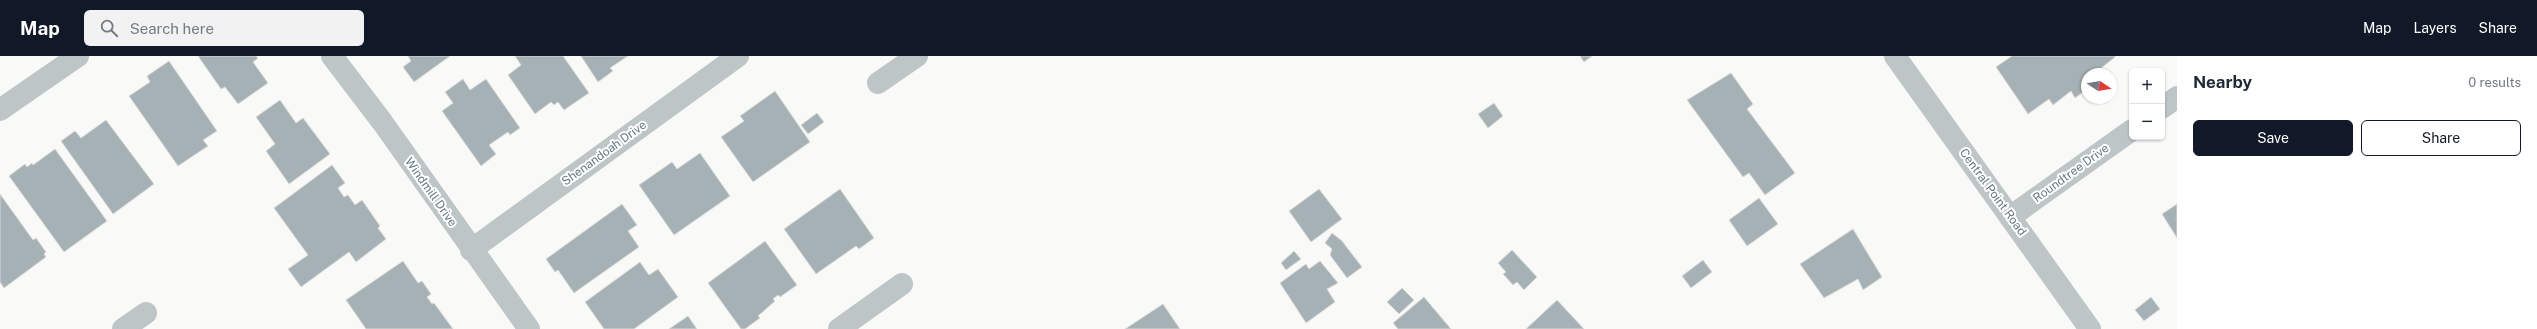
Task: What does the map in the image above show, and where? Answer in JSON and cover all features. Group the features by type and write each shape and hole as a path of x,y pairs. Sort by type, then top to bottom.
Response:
{"street":[{"path":"0,110 78,56"},
{"name":"Windmill Drive","path":"332,56 383,124 528,329"},
{"name":"Shenandoah Drive","path":"471,250 738,56"},
{"path":"878,82 917,56"},
{"name":"Central Point Road","path":"1895,56 2090,329"},
{"path":"2165,106 2177,98"},
{"name":"Roundtree Drive","path":"2010,217 2129,132"},
{"path":"839,329 902,284"},
{"path":"123,329 146,313"}],"building":[{"path":"198,56 256,56 258,58 253,62 268,83 238,104 225,87 221,89"},
{"path":"408,56 450,56 414,82 403,67 411,61"},
{"path":"515,56 563,56 589,93 564,110 558,102 554,105 551,102 535,114 508,75 521,65"},
{"path":"581,56 628,56 610,68 613,71 598,82"},
{"path":"1580,56 1592,56 1584,62"},
{"path":"2012,56 2115,56 2101,68 2081,68 2081,94 2075,98 2071,91 2053,105 2049,99 2028,114 1996,67"},
{"path":"169,61 217,131 203,140 208,146 178,166 129,96 150,82 147,76"},
{"path":"1731,73 1753,104 1747,109 1795,173 1765,195 1749,173 1743,177 1687,100"},
{"path":"463,79 470,90 486,79 520,128 510,135 508,132 489,145 496,154 481,166 442,111 453,103 445,92"},
{"path":"775,91 810,142 753,182 721,137 744,121 740,116"},
{"path":"280,100 296,123 303,118 330,154 289,184 266,151 275,144 256,117"},
{"path":"1494,103 1503,116 1488,128 1478,114"},
{"path":"817,113 824,122 808,134 801,125"},
{"path":"106,120 154,184 113,214 61,141 75,131 81,138"},
{"path":"55,149 107,221 64,252 9,176 25,164 27,167 32,163 33,165"},
{"path":"700,153 730,196 674,235 639,185 672,162 677,169"},
{"path":"332,165 345,183 338,188 344,197 348,195 355,205 362,200 380,226 378,228 386,239 356,262 349,252 301,287 288,269 308,255 274,208"},
{"path":"840,189 874,238 859,249 856,246 816,274 784,229"},
{"path":"1319,189 1342,219 1311,242 1289,211"},
{"path":"0,194 33,240 36,238 46,252 44,254 46,257 4,288 0,282"},
{"path":"1759,198 1778,224 1747,246 1729,220"},
{"path":"622,204 637,225 628,231 639,247 574,293 558,270 555,272 546,259"},
{"path":"2177,204 2177,238 2162,214"},
{"path":"1853,229 1882,277 1863,290 1858,279 1824,298 1800,264"},
{"path":"1332,233 1342,241 1362,267 1347,278 1330,255 1332,249 1325,243"},
{"path":"765,241 797,285 780,297 778,295 773,299 775,301 758,316 760,318 745,329 741,329 708,283"},
{"path":"1512,250 1537,277 1524,290 1517,282 1513,285 1503,274 1506,272 1498,263"},
{"path":"1294,251 1301,259 1286,270 1281,263"},
{"path":"1703,260 1712,272 1691,288 1682,276"},
{"path":"403,261 418,283 422,281 431,294 427,297 432,304 434,303 453,329 366,329 346,300"},
{"path":"1320,261 1338,283 1327,289 1335,302 1306,323 1280,283 1306,264 1309,269"},
{"path":"640,262 649,275 658,269 678,297 634,329 604,329 585,302"},
{"path":"1402,288 1414,300 1399,314 1387,302"},
{"path":"1424,297 1451,329 1398,329 1393,323"},
{"path":"2151,297 2160,309 2144,321 2135,310"},
{"path":"1557,300 1584,329 1526,329"},
{"path":"1163,304 1180,329 1125,329"},
{"path":"688,316 697,329 669,329"}]}
